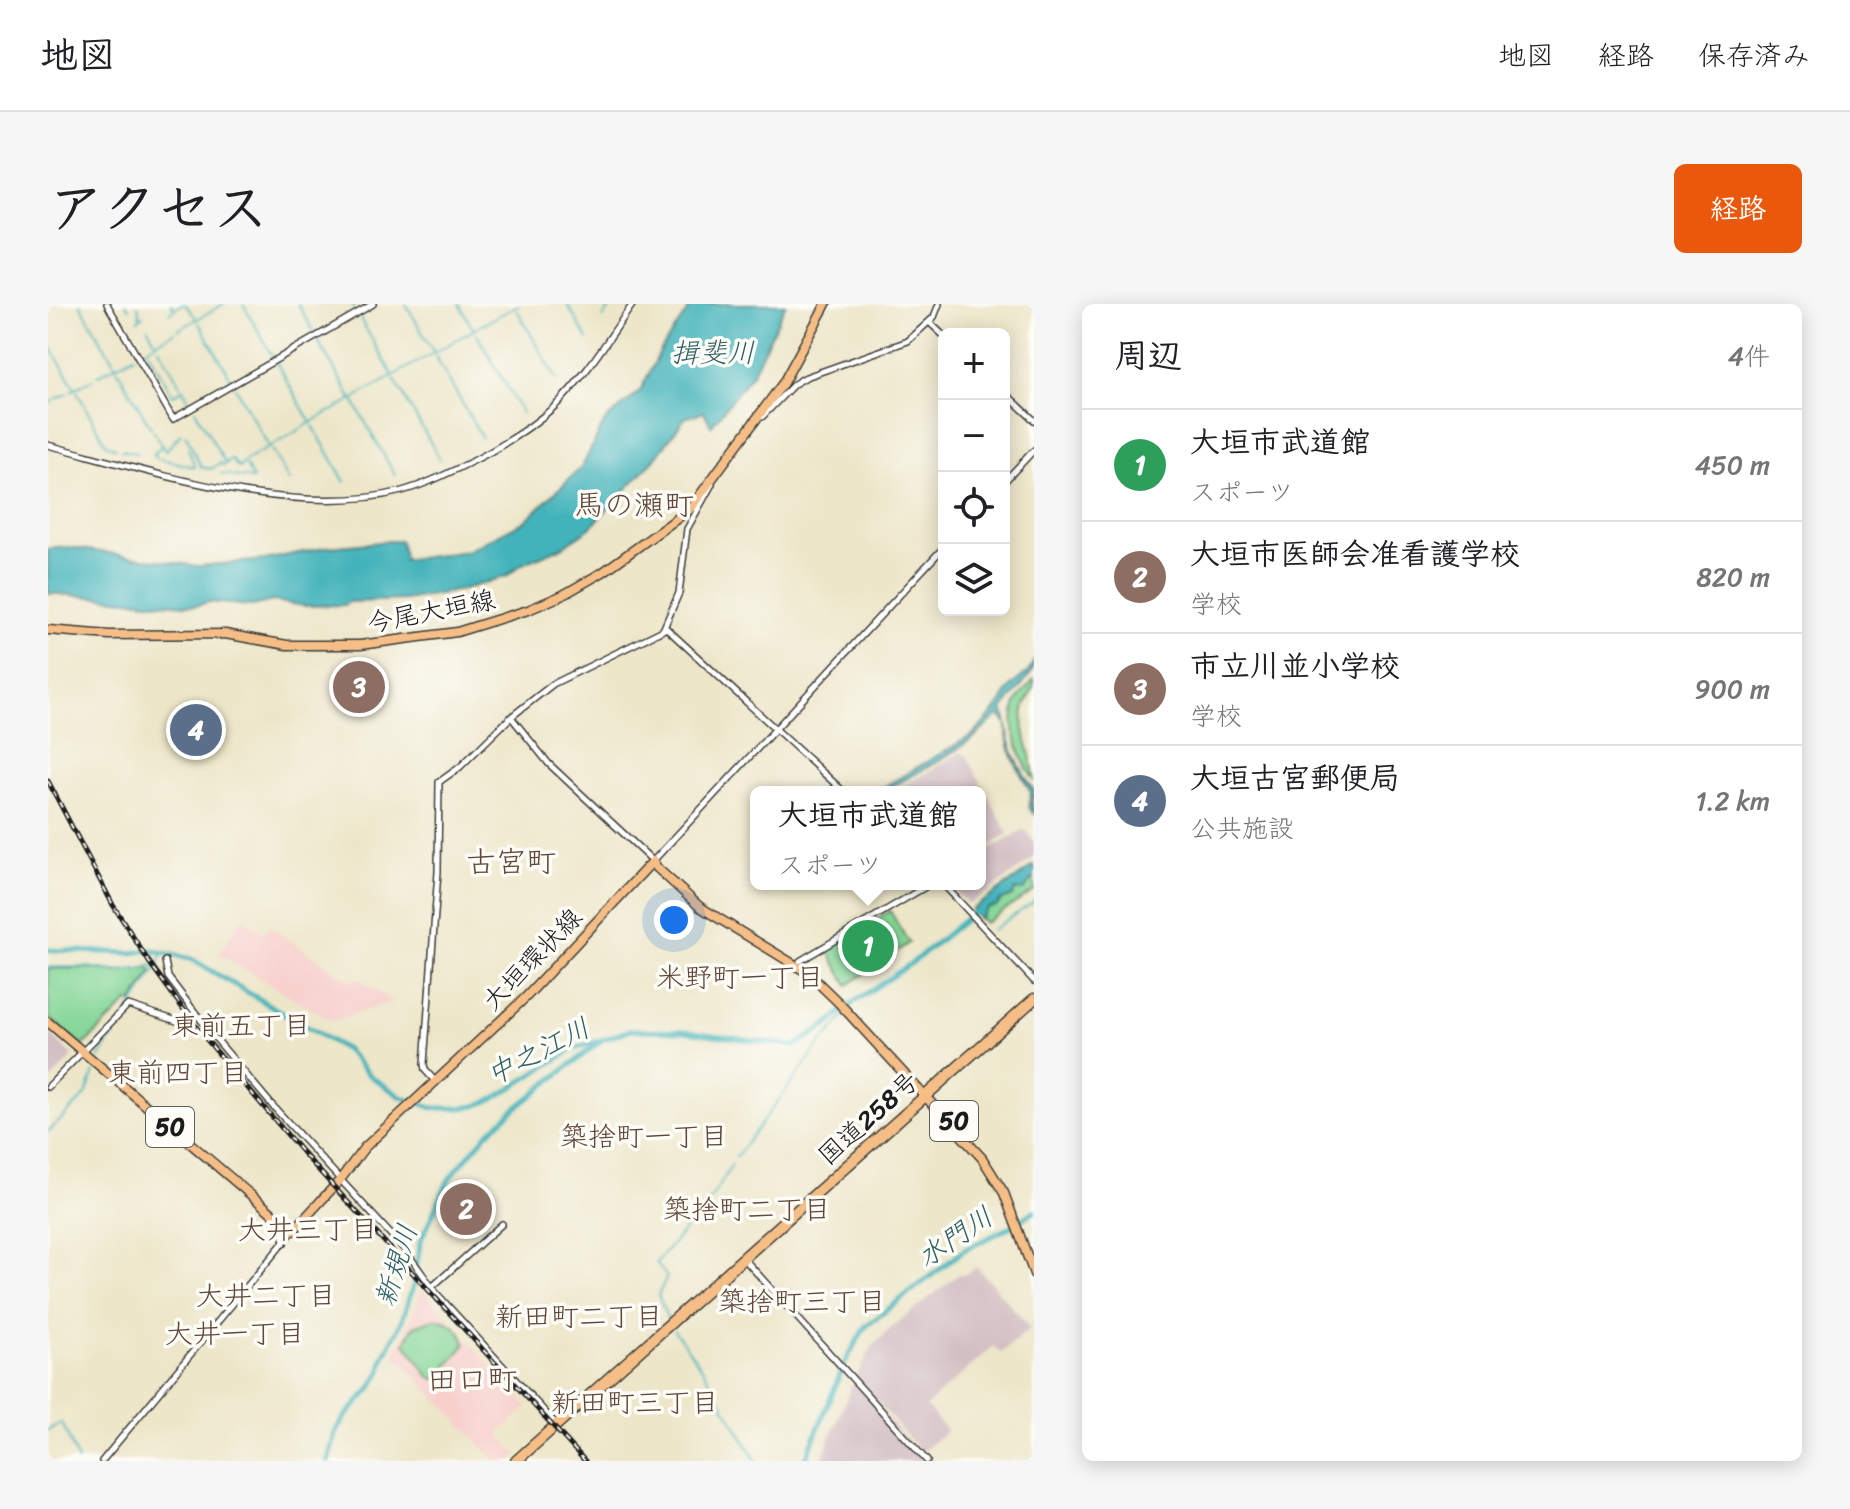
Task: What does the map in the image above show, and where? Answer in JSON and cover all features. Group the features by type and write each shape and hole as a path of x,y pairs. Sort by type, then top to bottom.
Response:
{"highway":[{"name":"国道258号","path":"558,1426 746,1261 1034,999"},
{"name":"国道258号","path":"519,1461 1034,1005"}],"main road":[{"name":"今尾大垣線","path":"48,630 109,635 225,634 287,645 370,645 468,630 537,606 593,578 689,510 789,374 826,304"},
{"name":"50","path":"653,861 726,925 808,973 839,1000"},
{"name":"大垣環状線","path":"293,1231 340,1180 364,1148 526,997 653,861"},
{"name":"50","path":"692,898 718,916 800,961 828,985 884,1051 984,1156 1009,1202 1034,1264"},
{"name":"50","path":"48,1025 282,1228 293,1231"},
{"name":"50","path":"80,1053 293,1231"},
{"name":"50","path":"1009,1202 1034,1274"}],"street":[{"path":"107,304 173,419 373,304"},
{"path":"48,445 268,496 348,498 401,491 486,454 536,422 584,374 633,304"},
{"path":"758,419 794,384 806,377 911,339 937,313 939,304"},
{"path":"929,322 938,330"},
{"path":"1010,398 1034,420"},
{"path":"1010,476 1034,450"},
{"path":"435,1081 424,1067 438,872 439,782 460,767 511,717 562,679 658,634 665,627 679,593 687,529 712,482"},
{"path":"511,717 549,764 653,861 938,553"},
{"path":"665,627 838,786"},
{"path":"800,961 920,890"},
{"path":"949,890 1034,981"},
{"path":"165,961 168,977 202,1026 558,1426"},
{"path":"48,1087 132,1006 189,1025"},
{"path":"432,1287 502,1224"},
{"path":"282,1228 284,1244"},
{"path":"102,1461 293,1231"},
{"path":"746,1261 927,1461"}],"shaded area":[{"path":"961,752 967,756 983,786 911,786 909,783"},
{"path":"986,792 1008,834 986,848"},
{"path":"1023,830 1027,831 1034,843 1034,858 969,904 954,890 986,890 986,852"},
{"path":"242,918 264,933 269,926 352,982 356,977 393,1002 332,1021 219,954"},
{"path":"48,1032 73,1056 48,1083"},
{"path":"977,1267 1030,1328 1001,1353 994,1346 926,1406 947,1431 921,1452 856,1377 872,1347 892,1327 959,1274 964,1275"},
{"path":"421,1289 528,1406 499,1434 518,1455 511,1461 496,1461 394,1354 405,1335"},
{"path":"854,1380 925,1461 821,1461"}],"green space":[{"path":"1034,680 1023,719 1034,779 1017,744 1014,715 1018,699"},
{"path":"1034,876 1034,891 985,923 980,918 987,908 997,906 1015,890 1026,888"},
{"path":"890,911 909,943 848,985 827,949"},
{"path":"89,968 115,972 150,968 152,972 132,1003 128,1002 83,1046 49,1018 48,969"},
{"path":"434,1319 454,1326 465,1345 437,1379 430,1378 405,1343 414,1326"}],"water":[{"name":"揖斐川","path":"692,304 786,304 752,374 711,426 704,412 685,418 653,461 590,528 560,548 520,565 507,576 461,590 405,600 349,602 345,605 305,606 273,601 252,606 208,602 196,606 48,593 48,549 68,547 198,566 264,560 328,547 400,540 405,560 467,551 525,521 582,467 605,421 640,391 661,350"},
{"path":"1034,660 1032,672 1002,710 1007,723 1009,737 1020,768 1034,791 1034,815 1029,807 1031,793 1011,752 1007,725 999,715 955,751 909,777 885,786 974,734 995,711 1012,685 1029,671"},
{"path":"1034,866 1034,876 1024,890 1015,890 1012,896 1000,901 997,906 987,908 979,919 971,910"}],"waterway":[{"path":"80,304 116,366"},
{"path":"126,304 129,308"},
{"path":"169,313 182,304"},
{"path":"185,304 197,319"},
{"path":"178,330 224,304"},
{"path":"243,304 274,359"},
{"path":"298,304 315,334"},
{"path":"352,304 356,312"},
{"path":"406,304 434,353"},
{"path":"459,304 474,330"},
{"path":"495,318 520,304"},
{"path":"567,304 588,340"},
{"path":"603,318 613,304"},
{"path":"138,306 140,318"},
{"path":"517,310 557,380"},
{"path":"358,315 393,376"},
{"path":"138,320 143,316"},
{"path":"454,341 494,318"},
{"path":"199,323 233,382"},
{"path":"148,328 155,341"},
{"path":"138,353 175,332"},
{"path":"476,333 522,413"},
{"path":"317,339 352,400"},
{"path":"48,342 75,389"},
{"path":"414,364 453,342"},
{"path":"159,348 192,405"},
{"path":"148,352 173,395 181,391"},
{"path":"97,376 134,356"},
{"path":"435,356 482,438"},
{"path":"276,362 311,423"},
{"path":"374,387 412,365"},
{"path":"117,369 151,428"},
{"path":"71,391 93,379"},
{"path":"394,379 440,459"},
{"path":"235,387 269,447"},
{"path":"332,411 372,388"},
{"path":"77,392 106,444 115,448"},
{"path":"56,399 67,394"},
{"path":"48,404 53,401"},
{"path":"354,402 395,475"},
{"path":"195,410 225,463"},
{"path":"290,435 331,411"},
{"path":"313,426 345,482"},
{"path":"154,432 165,451 181,434"},
{"path":"186,435 201,467 211,469 220,463 223,466 231,459 239,468 248,459"},
{"path":"250,458 289,436"},
{"path":"158,458 153,455 161,446"},
{"path":"161,459 195,467 188,448"},
{"path":"271,449 289,481"},
{"path":"121,450 136,453"},
{"path":"233,476 253,479 246,466"},
{"path":"221,474 231,475"},
{"path":"992,930 1034,902"},
{"name":"中之江川","path":"48,950 131,953 151,950 191,959 346,1050 369,1075 401,1097 433,1108 460,1108 476,1106 495,1098 572,1050 630,1030 684,1031 794,1046 913,962 974,912"},
{"path":"98,1060 159,964 163,951"},
{"path":"48,967 115,971 158,964"},
{"name":"中之江川","path":"849,1011 854,1002"},
{"path":"736,1157 845,1016"},
{"name":"新規川","path":"328,1461 335,1434 344,1418 368,1392 381,1371 414,1283 420,1242 449,1179 486,1135 512,1111 602,1040"},
{"path":"48,1132 86,1095 94,1072"},
{"path":"668,1320 658,1295 667,1277 656,1263 711,1199 732,1165"},
{"name":"水門川","path":"805,1461 845,1362 865,1327 964,1250 1014,1225 1034,1211"},
{"path":"674,1330 704,1371 756,1461"},
{"path":"48,1430 62,1423 78,1461"}],"railway":[{"path":"48,781 113,905 149,962 200,1032 302,1152 585,1461"}],"place":[{"name":"市立川並小学校","path":"359,687"},
{"name":"大垣古宮郵便局","path":"196,730"},
{"name":"大垣市武道館","path":"868,946"},
{"name":"大垣市医師会准看護学校","path":"466,1209"}],"district":[{"name":"馬の瀬町","path":"634,505"},
{"name":"古宮町","path":"511,862"},
{"name":"米野町一丁目","path":"740,977"},
{"name":"東前五丁目","path":"241,1025"},
{"name":"東前四丁目","path":"178,1072"},
{"name":"築捨町一丁目","path":"644,1136"},
{"name":"築捨町二丁目","path":"747,1209"},
{"name":"大井三丁目","path":"308,1229"},
{"name":"大井二丁目","path":"266,1295"},
{"name":"築捨町三丁目","path":"802,1301"},
{"name":"新田町二丁目","path":"579,1316"},
{"name":"大井一丁目","path":"235,1333"},
{"name":"田口町","path":"472,1380"},
{"name":"新田町三丁目","path":"635,1402"}]}
